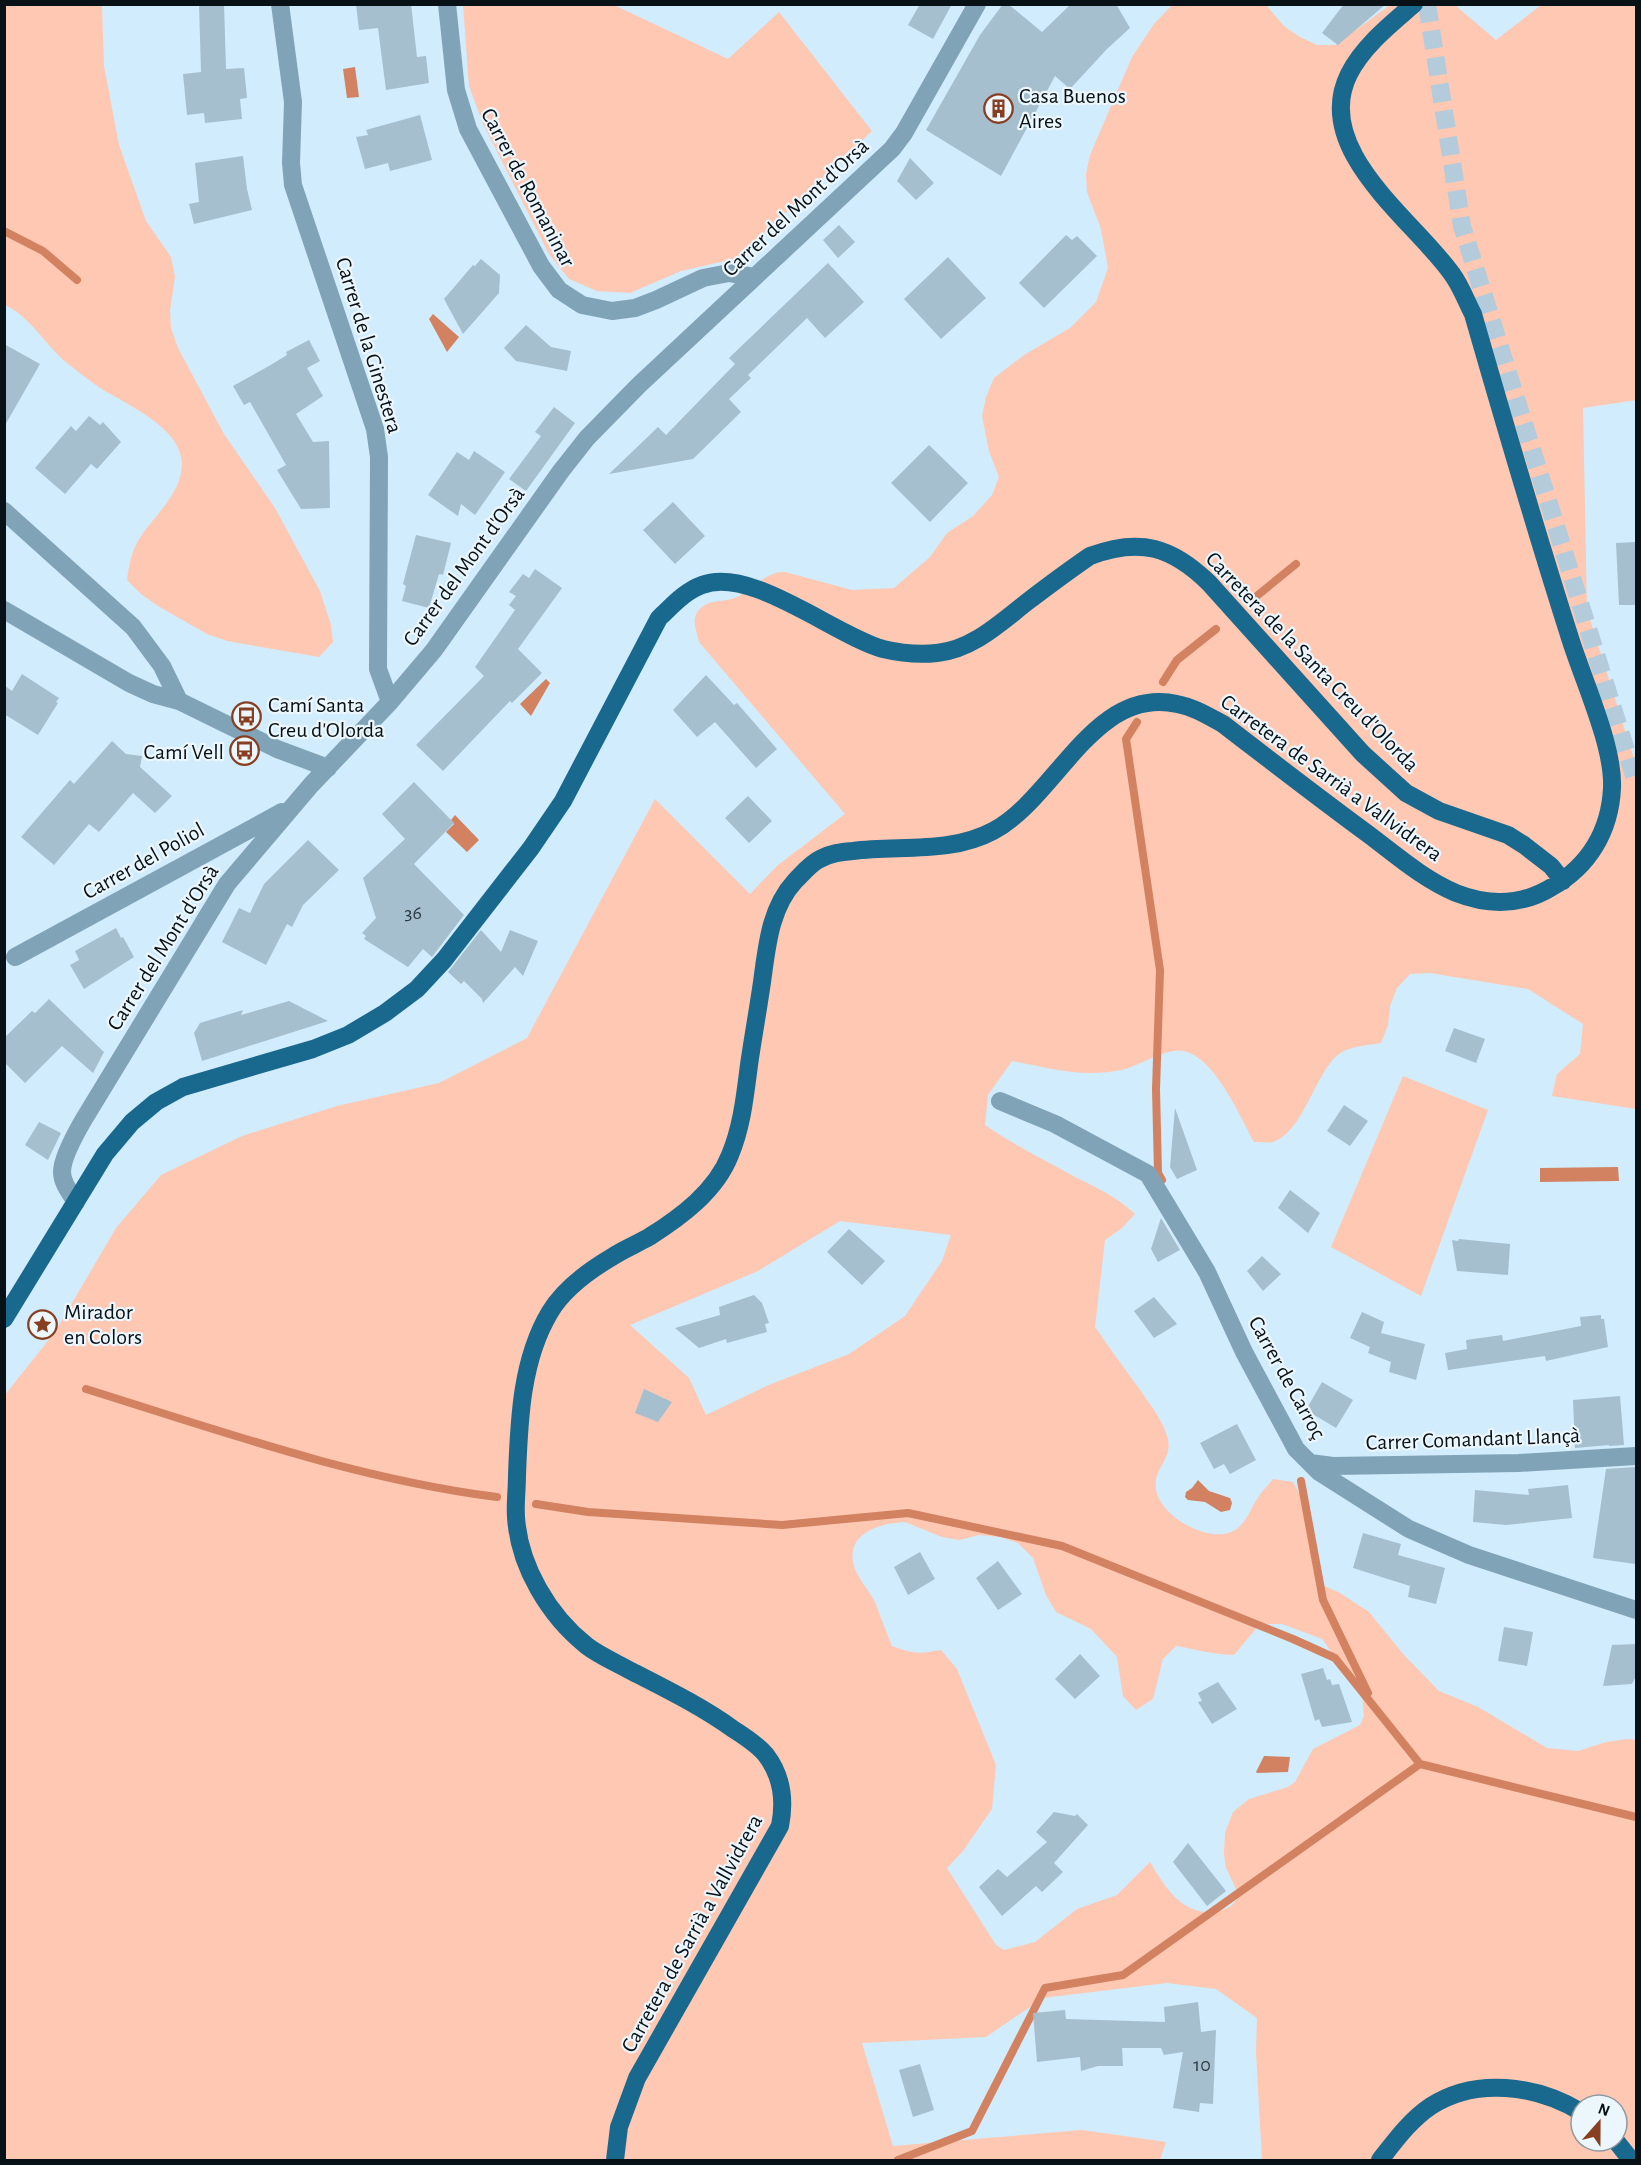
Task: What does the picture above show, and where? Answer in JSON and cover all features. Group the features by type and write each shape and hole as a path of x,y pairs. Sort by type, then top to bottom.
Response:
{"main road":[{"name":"Carretera de Sarrià a Vallvidrera","path":"615,2160 619,2127 637,2078 780,1826 783,1794 774,1768 765,1753 751,1741 714,1716 588,1647 543,1598 519,1542 516,1516 520,1415 528,1371 538,1339 550,1312 575,1284 609,1258 649,1237 694,1204 718,1178 729,1159 744,1108 769,934 780,902 792,884 816,861 832,854 868,849 955,844 986,835 1022,811 1096,728 1113,715 1135,705 1159,701 1196,709 1223,724 1413,868 1454,892 1486,902 1501,903 1531,897 1563,880 1586,860 1601,838 1609,811 1612,788 1608,753 1571,640 1473,314 1452,274 1366,176 1349,143 1341,111 1348,76 1356,63 1370,45 1414,4"},
{"name":"Carretera de la Santa Creu d'Olorda","path":"4,1318 105,1154 132,1122 156,1102 183,1088 313,1049 348,1035 386,1013 417,989 444,960 531,848 563,801 659,618 681,597 703,584 730,582 760,588 882,648 910,653 936,653 959,648 986,634 1090,556 1109,549 1132,547 1154,549 1175,555 1209,583 1347,737 1406,793 1439,811 1508,835 1551,866 1563,880"},
{"path":"1380,2160 1411,2122 1430,2107 1456,2093 1481,2088 1507,2088 1537,2093 1569,2104"}],"street":[{"name":"Carrer de la Ginestera","path":"280,4 293,102 291,164 293,185 375,429 379,457 378,669 390,702"},
{"name":"Carrer de Romaninar","path":"447,4 456,90 465,121 542,266 559,290 582,305 612,311 635,308 703,278 729,273 755,277"},
{"name":"Carrer del Mont d'Orsà","path":"76,1202 65,1185 62,1172 72,1142 227,884 293,806 390,702 434,650 587,438 639,384 892,149 904,133 977,4"},
{"path":"4,511 133,627 162,666 179,701"},
{"path":"4,610 129,683 153,694 179,701 277,749 328,768"},
{"name":"Carrer del Poliol","path":"15,957 293,806"},
{"name":"Carrer de Carroç","path":"1000,1101 1055,1124 1148,1174 1207,1272 1244,1352 1296,1449 1319,1472 1409,1529 1469,1555 1636,1610"},
{"name":"Carrer Comandant Llançà","path":"1310,1463 1333,1466 1519,1463 1636,1456"}],"shaded area":[{"path":"4,5 102,5 104,66 119,145 146,221 171,257 175,277 170,310 171,328 178,348 224,434 275,508 320,591 331,625 333,642 319,657 227,641 207,634 158,606 127,580 136,546 172,495 178,484 182,462 179,449 162,427 75,370 23,317 5,305"},
{"path":"463,5 614,5 728,59 779,12 872,131 738,258 681,271 630,293 597,291 569,279 549,254 483,124 469,86"},
{"path":"1172,5 1266,5 1285,27 1300,37 1317,45 1335,45 1390,5 1455,5 1496,40 1541,5 1636,5 1636,400 1583,408 1587,610 1636,765 1636,1109 1552,1096 1557,1074 1580,1054 1583,1024 1528,989 1430,973 1410,974 1397,988 1381,1043 1348,1049 1335,1058 1326,1069 1294,1125 1273,1142 1254,1142 1232,1100 1211,1069 1199,1058 1186,1052 1173,1051 1121,1070 1093,1073 1066,1071 1012,1061 988,1095 985,1125 1029,1152 1106,1193 1135,1214 1122,1228 1105,1240 1095,1327 1153,1409 1166,1433 1168,1450 1158,1474 1156,1489 1159,1500 1167,1510 1190,1527 1203,1532 1229,1533 1242,1524 1259,1496 1273,1479 1293,1482 1308,1520 1318,1583 1340,1593 1369,1612 1404,1655 1439,1691 1478,1707 1547,1748 1578,1751 1606,1742 1636,1740 1636,2160 1262,2160 1256,2052 1257,2018 1216,1989 1167,1983 1043,1998 986,2037 862,2043 893,2146 1082,2130 1166,2142 1160,2160 5,2160 4,1396 55,1332 116,1228 161,1175 242,1136 337,1106 439,1083 527,1038 655,799 750,894 778,865 845,814 699,642 695,626 696,615 706,604 737,597 766,577 778,572 852,590 894,588 930,557 947,533 973,516 992,495 999,477 989,451 982,416 986,397 994,378 1024,355 1070,328 1096,302 1108,268 1101,229 1087,192 1086,174 1090,155 1132,57 1154,24","holes":["840,1221 951,1235 942,1261 905,1316 849,1354 771,1384 706,1415 689,1378 630,1325 758,1271","905,1522 942,1537 959,1540 979,1535 1000,1537 1018,1543 1033,1558 1046,1595 1056,1612 1091,1629 1117,1657 1123,1696 1136,1710 1153,1699 1163,1659 1176,1646 1234,1655 1260,1624 1282,1624 1322,1639 1362,1694 1364,1716 1360,1725 1313,1749 1295,1782 1288,1787 1249,1799 1233,1812 1225,1833 1224,1854 1226,1868 1239,1895 1231,1906 1206,1912 1185,1905 1169,1890 1150,1862 1117,1895 1077,1909 1035,1942 1004,1950 996,1945 947,1868 963,1851 992,1809 996,1765 957,1669 941,1650 916,1652 892,1646 875,1602 854,1566 855,1545 860,1538 876,1528"]},
{"path":"355,67 359,97 347,98 343,69"},
{"path":"433,314 459,337 447,352 429,319"},
{"path":"546,679 550,683 531,716 520,704"},
{"path":"455,815 479,840 467,852 446,832 454,824 451,820"},
{"path":"1403,1076 1488,1110 1421,1296 1331,1247"},
{"path":"1618,1167 1619,1181 1540,1182 1540,1168"},
{"path":"1198,1480 1209,1491 1230,1498 1232,1503 1230,1510 1221,1512 1205,1502 1188,1500 1185,1497 1186,1492"},
{"path":"1264,1756 1290,1757 1288,1772 1257,1773"}],"building":[{"path":"199,4 224,4 226,69 244,68 247,98 240,99 242,119 205,123 204,113 187,115 183,74 201,72"},
{"path":"356,4 411,4 417,57 426,56 429,83 386,90 378,28 359,30"},
{"path":"920,4 952,4 933,39 908,25"},
{"path":"1003,4 1008,4 1042,32 1071,4 1116,4 1130,28 1070,89 1055,76 1001,176 926,130 980,35"},
{"path":"1344,4 1386,4 1338,45 1322,33"},
{"path":"420,115 432,160 390,171 388,163 365,169 356,137 368,135 366,130"},
{"path":"243,156 252,210 194,224 189,204 199,202 195,163"},
{"path":"910,158 934,183 916,200 897,181"},
{"path":"839,225 855,242 838,258 823,240"},
{"path":"1066,235 1072,240 1077,236 1097,256 1044,308 1019,283"},
{"path":"948,257 986,298 941,339 904,299"},
{"path":"481,259 500,275 499,293 463,334 444,299"},
{"path":"828,263 864,302 825,338 807,318 748,375 751,378 729,399 741,412 693,459 609,474 658,427 666,435 735,364 729,358"},
{"path":"526,325 551,347 571,351 567,371 516,361 504,348"},
{"path":"309,340 320,361 307,368 323,396 296,414 313,442 329,441 330,508 301,509 277,470 286,465 250,402 244,405 233,386"},
{"path":"4,344 40,364 4,427"},
{"path":"554,407 575,423 526,491 509,479 541,436 535,432"},
{"path":"89,416 100,425 103,422 121,442 97,469 91,464 65,494 35,468 71,426 76,431"},
{"path":"929,445 968,483 930,522 891,483"},
{"path":"474,451 505,472 475,515 461,504 458,516 428,495 457,452 469,460"},
{"path":"673,502 705,536 675,564 643,530"},
{"path":"416,535 451,543 443,575 439,574 429,608 402,601 406,586 403,584"},
{"path":"1636,542 1636,605 1619,605 1616,543"},
{"path":"535,569 562,588 518,649 542,673 512,703 510,701 443,771 416,745 484,676 475,667 515,610 509,605 516,596 509,592 523,574 529,578"},
{"path":"22,674 59,698 38,735 4,714 4,685 12,691"},
{"path":"706,675 734,705 737,703 777,749 756,768 715,722 697,737 673,710"},
{"path":"112,741 126,754 142,756 140,767 172,796 155,813 133,793 99,832 89,824 54,865 21,837 70,780 74,784"},
{"path":"414,782 454,823 414,864 464,915 432,957 423,949 408,967 364,939 366,936 362,933 376,918 363,878 405,839 382,814"},
{"path":"748,796 772,821 749,843 725,818"},
{"path":"308,840 339,870 303,905 292,927 287,924 266,965 222,942 239,908 250,913 264,884"},
{"path":"116,928 134,957 84,989 70,965 79,960 75,951"},
{"path":"481,930 501,952 510,930 538,941 523,976 515,967 483,1003 482,999 464,981 461,984 448,972"},
{"path":"49,999 104,1052 93,1073 62,1046 25,1083 4,1062 4,1038 32,1011 35,1013"},
{"path":"289,1001 328,1021 202,1061 194,1033 200,1023 243,1010 241,1015"},
{"path":"1454,1028 1485,1039 1476,1063 1445,1051"},
{"path":"1344,1105 1368,1121 1350,1146 1327,1131"},
{"path":"1175,1108 1197,1170 1177,1179 1170,1167"},
{"path":"39,1122 61,1133 48,1160 25,1145"},
{"path":"1290,1190 1320,1213 1308,1233 1278,1208"},
{"path":"1161,1218 1180,1250 1158,1262 1151,1249"},
{"path":"849,1229 885,1261 862,1285 827,1252"},
{"path":"1459,1239 1510,1244 1508,1275 1457,1271 1452,1240 1458,1241"},
{"path":"1262,1256 1281,1274 1263,1291 1247,1271"},
{"path":"754,1295 762,1303 769,1323 765,1324 767,1332 727,1343 726,1339 699,1348 675,1328 720,1315 719,1307"},
{"path":"1154,1297 1177,1324 1154,1338 1134,1311"},
{"path":"1362,1312 1384,1322 1381,1333 1425,1344 1416,1380 1389,1372 1391,1362 1368,1353 1370,1347 1350,1338"},
{"path":"1601,1315 1601,1319 1604,1319 1608,1347 1546,1361 1545,1356 1448,1370 1445,1353 1467,1349 1466,1340 1502,1335 1503,1341 1581,1326 1580,1317"},
{"path":"1322,1382 1353,1400 1336,1428 1306,1410"},
{"path":"644,1389 672,1402 658,1422 635,1413"},
{"path":"1620,1396 1624,1445 1575,1448 1573,1400"},
{"path":"1237,1424 1256,1460 1230,1474 1224,1464 1214,1469 1200,1443"},
{"path":"1636,1467 1635,1564 1593,1558 1606,1469"},
{"path":"1568,1485 1572,1518 1506,1525 1473,1522 1475,1490 1529,1495 1528,1489"},
{"path":"1363,1533 1401,1544 1398,1555 1445,1568 1436,1604 1408,1597 1410,1586 1353,1568"},
{"path":"920,1552 935,1579 908,1595 894,1567"},
{"path":"998,1561 1022,1594 998,1610 976,1578"},
{"path":"1504,1627 1533,1632 1527,1666 1498,1661"},
{"path":"1636,1644 1636,1676 1632,1684 1603,1686 1612,1645"},
{"path":"1080,1654 1100,1676 1075,1699 1055,1679"},
{"path":"1323,1668 1327,1680 1330,1679 1332,1685 1339,1684 1352,1722 1322,1727 1319,1719 1315,1721 1301,1674"},
{"path":"1218,1682 1237,1709 1212,1724 1198,1702 1202,1701 1198,1693"},
{"path":"1054,1812 1075,1816 1077,1814 1088,1825 1054,1863 1063,1872 1042,1892 1036,1886 1002,1916 979,1887 998,1869 1007,1877 1047,1842 1036,1832"},
{"path":"1188,1843 1226,1891 1207,1906 1173,1862"},
{"path":"1198,2002 1201,2032 1216,2030 1213,2104 1200,2103 1199,2112 1173,2108 1183,2052 1164,2055 1161,2048 1122,2048 1123,2066 1098,2066 1081,2071 1080,2057 1037,2062 1033,2013 1065,2010 1066,2019 1165,2022 1164,2007"},
{"path":"920,2064 934,2110 913,2117 899,2070"}],"waterway":[{"path":"4,231 43,251 77,280"},
{"path":"1253,599 1296,564"},
{"path":"1163,682 1177,660 1216,629"},
{"path":"1137,722 1126,739 1160,970 1156,1089 1158,1173 1162,1180"},
{"path":"86,1389 238,1437 341,1466 444,1489 497,1497"},
{"path":"1301,1481 1323,1600 1368,1693"},
{"path":"536,1504 588,1512 782,1525 908,1513 1062,1546 1335,1658 1420,1764 1636,1817"},
{"path":"898,2160 972,2131 1045,1988 1123,1975 1420,1764"}],"tunnel":[{"path":"1427,4 1462,226 1636,782"}],"place":[{"name":"Casa Buenos Aires","path":"998,108"},
{"name":"Camí Santa Creu d'Olorda","path":"247,717"},
{"name":"Camí Vell","path":"245,751"},
{"name":"Mirador en Colors","path":"43,1324"}]}
